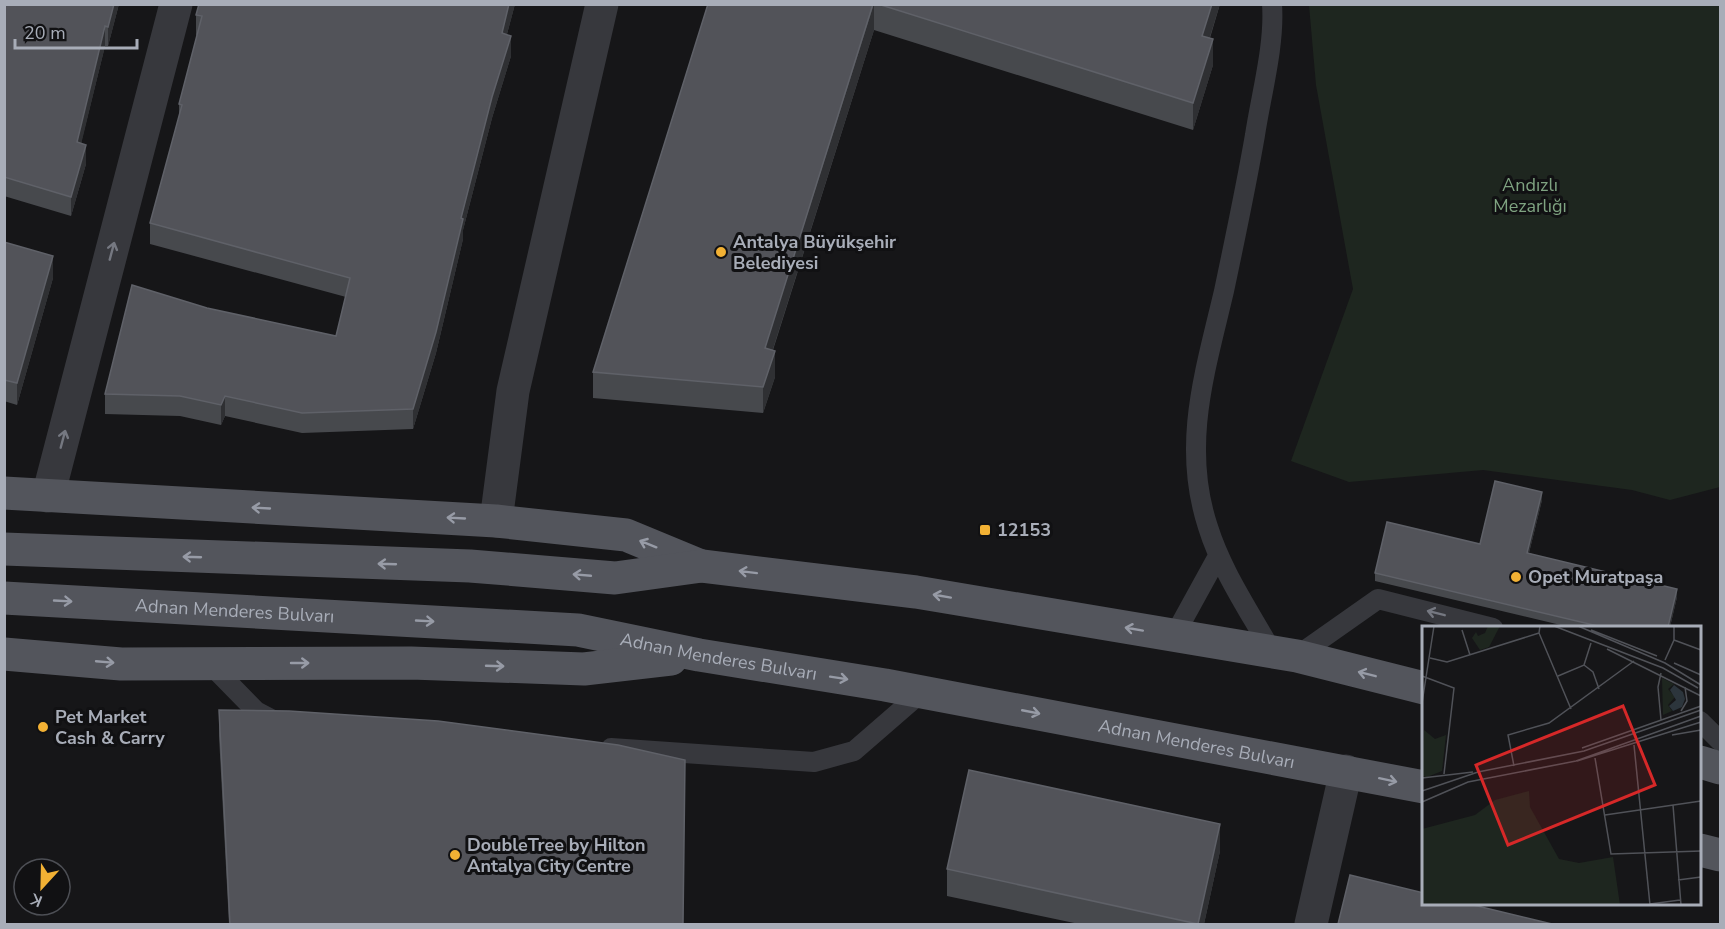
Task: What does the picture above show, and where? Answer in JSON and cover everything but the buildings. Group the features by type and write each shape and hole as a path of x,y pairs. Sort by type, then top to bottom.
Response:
{"main road":[{"path":"4,493 496,521 626,535 702,566"},
{"path":"4,549 470,566 615,578 702,566 916,592 1284,654 1422,688"},
{"name":"Adnan Menderes Bulvarı","path":"4,598 578,630 699,655 922,692 1422,787"},
{"path":"4,654 121,664 411,663 584,669 699,655"},
{"path":"1701,762 1720,768"},
{"path":"1701,849 1720,855"}],"street":[{"path":"48,496 176,4"},
{"path":"496,521 513,391 602,4"},
{"path":"1311,924 1346,771"}],"lane":[{"path":"1272,4 1273,17 1263,87 1242,210 1196,413 1195,455 1200,496 1218,556 1284,654 1378,598 1488,626"},
{"path":"1174,636 1218,556"},
{"path":"210,664 256,711 271,721 299,726"},
{"path":"586,746 823,760 854,751 922,692"},
{"path":"1701,722 1720,741"}],"green space":[{"name":"Andızlı Mezarlığı","path":"1309,5 1720,5 1720,487 1670,500 1632,490 1483,470 1349,482 1291,461 1353,289 1316,85"}],"place":[{"name":"Antalya Büyükşehir Belediyesi","path":"721,252"},
{"name":"12153","path":"985,530"},
{"name":"Opet Muratpaşa","path":"1516,577"},
{"name":"Pet Market Cash & Carry","path":"43,727"},
{"name":"DoubleTree by Hilton Antalya City Centre","path":"455,855"}]}
